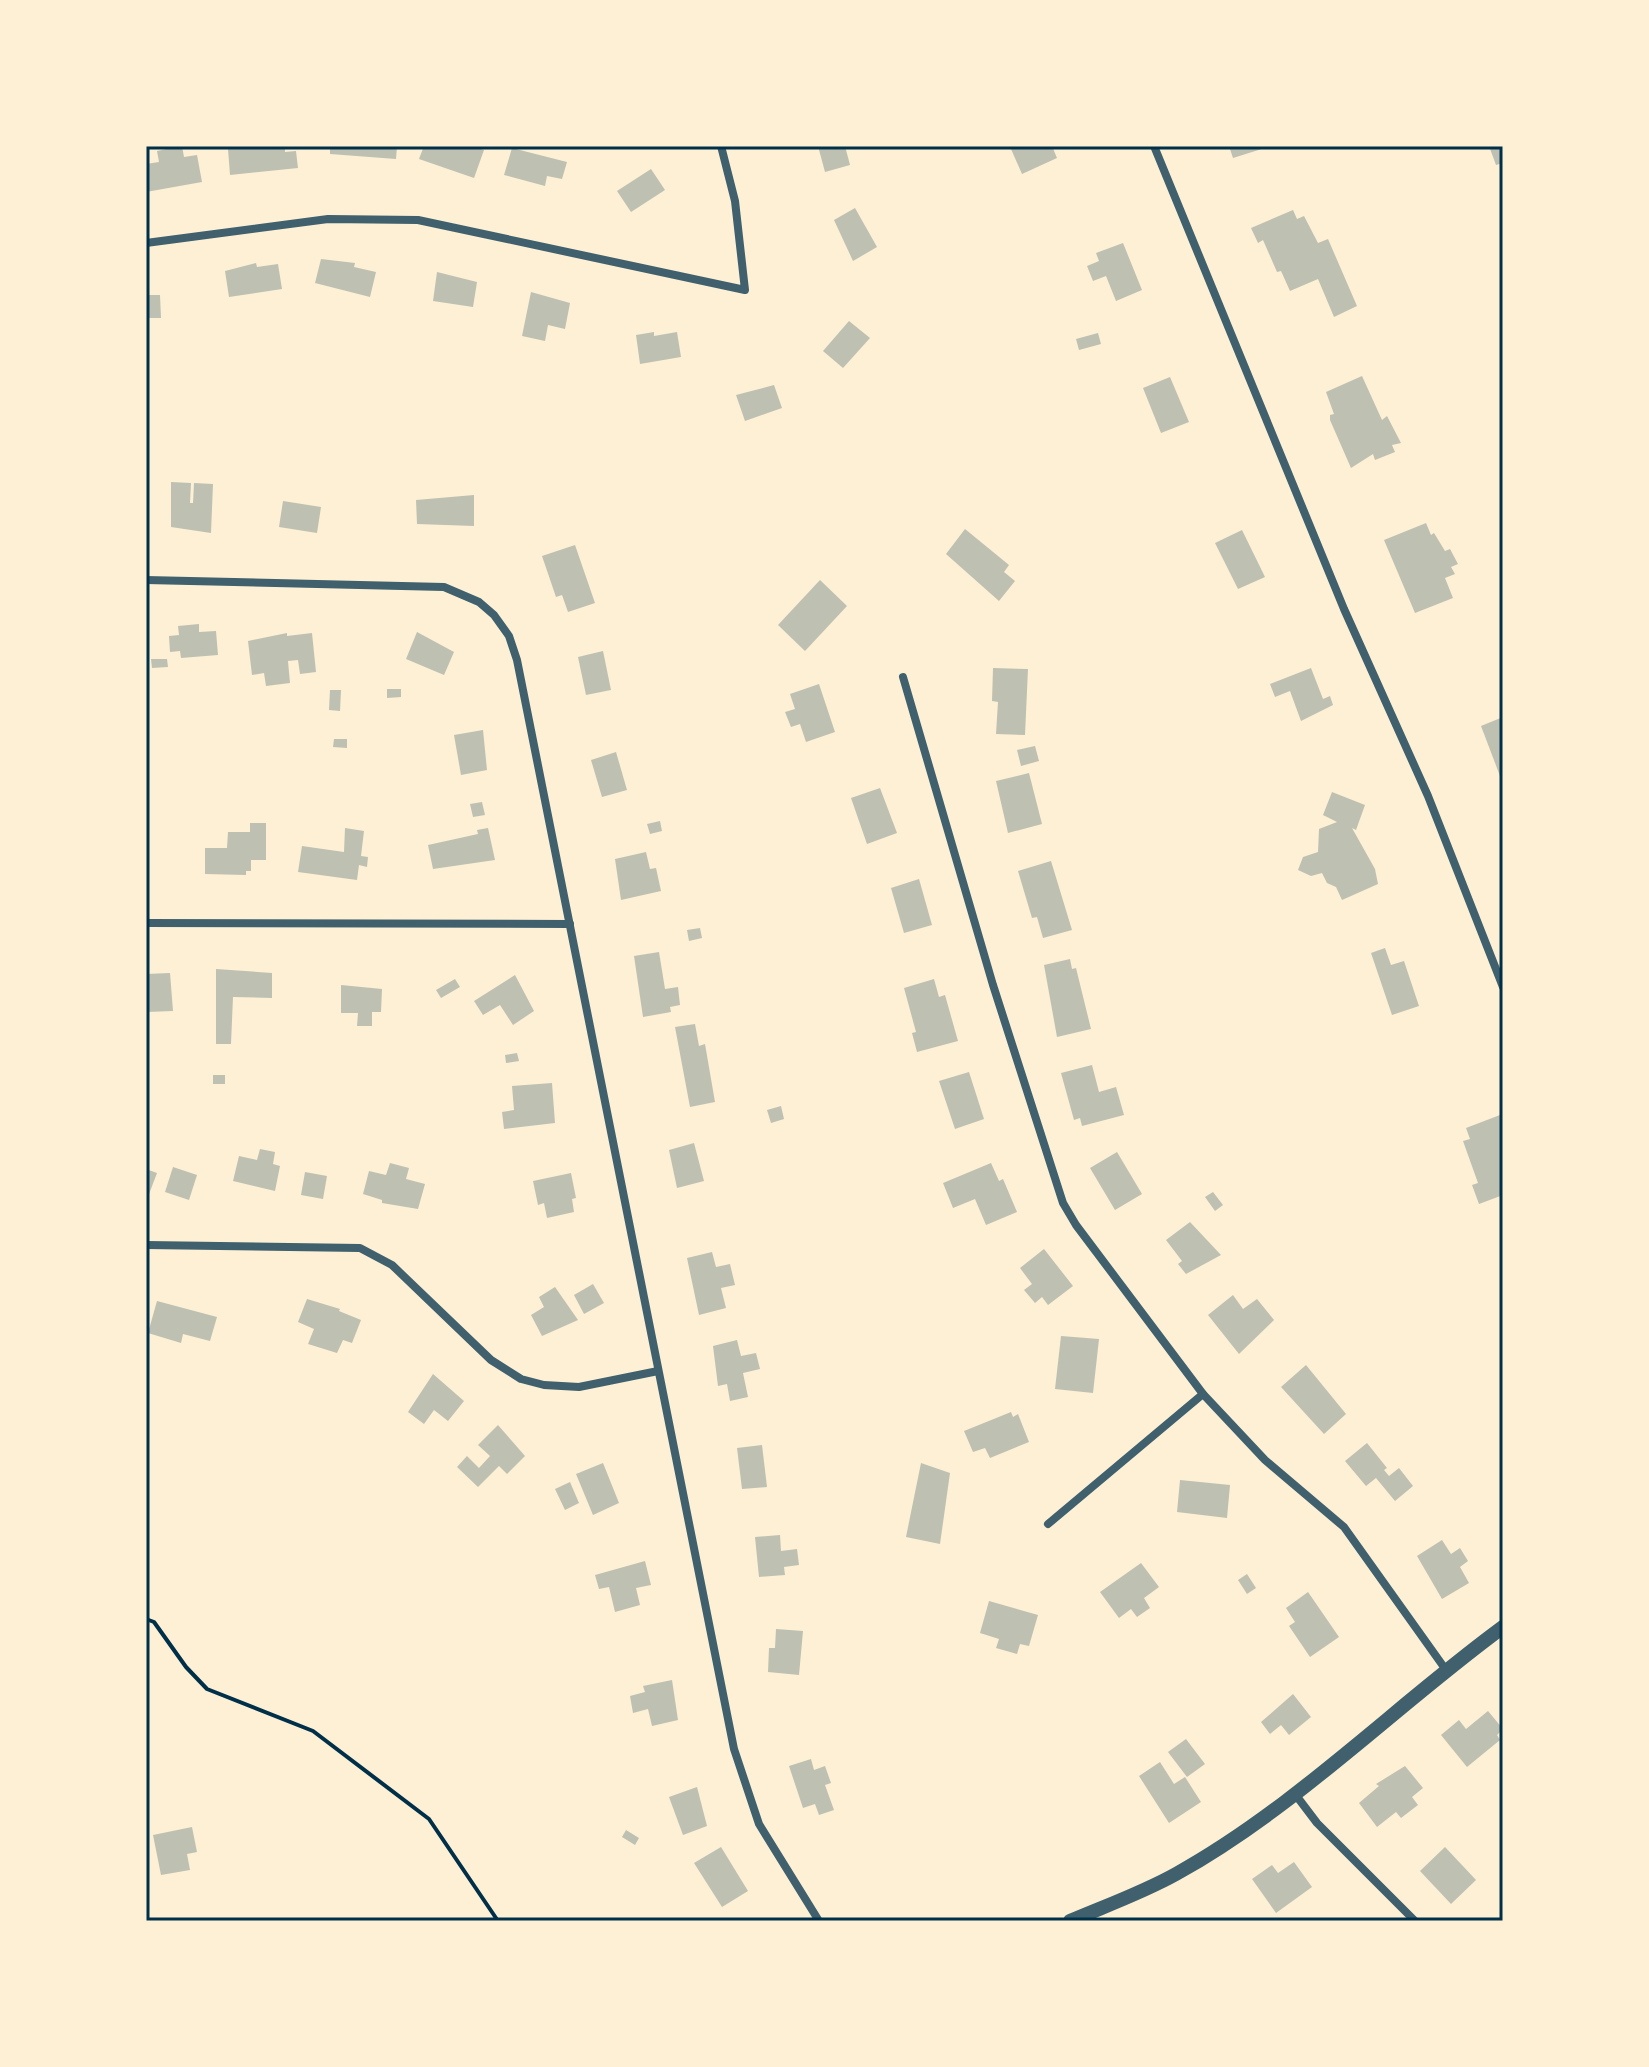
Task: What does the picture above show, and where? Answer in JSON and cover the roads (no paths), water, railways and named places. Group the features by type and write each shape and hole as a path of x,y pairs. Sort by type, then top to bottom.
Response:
{"street":[{"path":"146,243 313,221 418,220 745,290 735,201 721,146"},
{"path":"1154,146 1344,609 1428,796 1503,987"},
{"path":"146,580 431,584 479,602 503,625 517,660 738,1768 759,1824 819,1921"},
{"path":"903,677 1054,1180 1076,1225 1203,1394 1265,1460 1344,1527 1446,1670"},
{"path":"146,923 570,924"},
{"path":"146,1245 360,1248 392,1265 485,1355 521,1379 544,1385 579,1387 658,1371"},
{"path":"1048,1524 1203,1394"},
{"path":"1070,1921 1176,1874 1294,1793 1503,1627"},
{"path":"1294,1793 1314,1820 1415,1921"}]}
